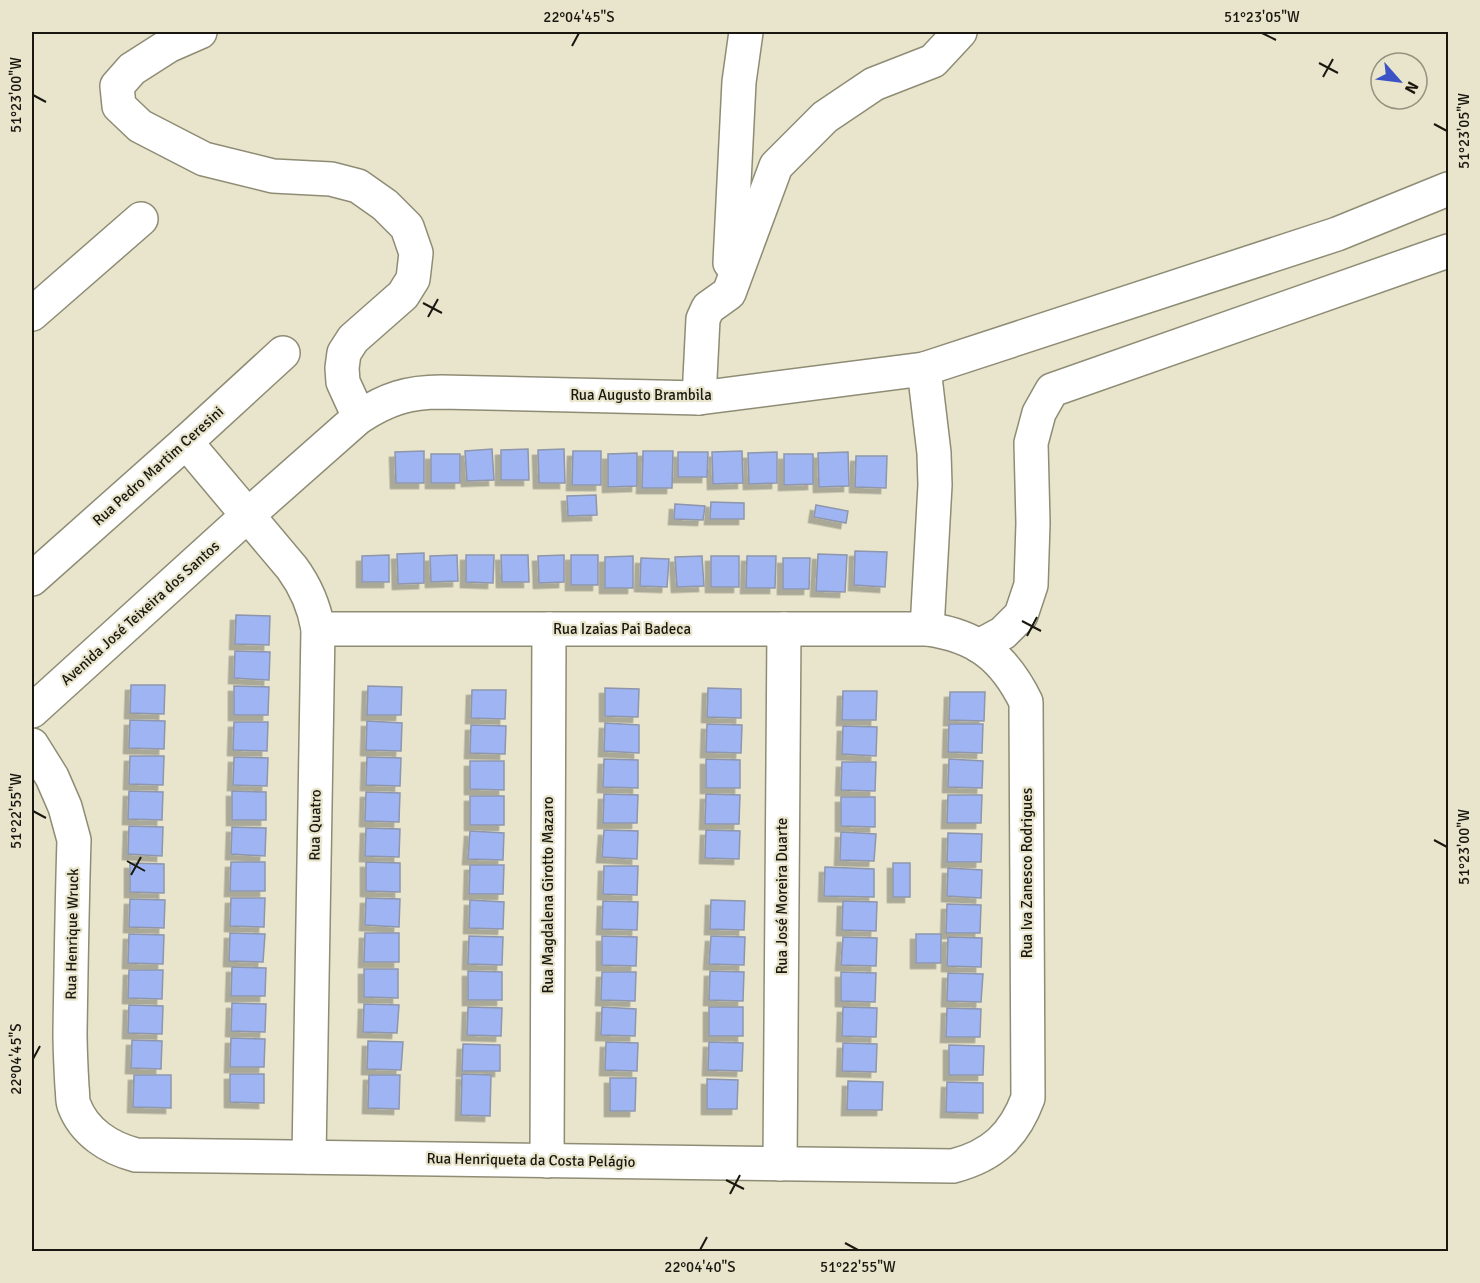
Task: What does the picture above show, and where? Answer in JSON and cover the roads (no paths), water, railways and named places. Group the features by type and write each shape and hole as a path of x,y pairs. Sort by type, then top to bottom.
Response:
{"street":[{"path":"200,32 168,46 132,69 117,86 119,106 140,126 204,159 273,176 331,179 358,186 384,205 407,227 416,253 413,279 403,295 353,339 344,353 343,382 360,417"},
{"path":"729,293 739,82 746,32"},
{"path":"699,398 703,319 708,308 729,293 776,166 825,117 874,84 933,61 960,32"},
{"name":"Rua Augusto Brambila","path":"248,515 360,417 374,407 406,394 424,392 699,398 924,369 1337,234 1449,189"},
{"path":"32,314 141,219"},
{"path":"979,646 1003,633 1021,615 1031,585 1033,523 1030,443 1039,413 1052,390 1449,250"},
{"name":"Rua Pedro Martim Ceresini","path":"32,579 283,353"},
{"path":"924,369 935,474 927,629"},
{"name":"Rua Quatro","path":"186,442 302,582 310,597 318,629 309,1157"},
{"name":"Avenida José Teixeira dos Santos","path":"32,711 248,515"},
{"name":"Rua Izaias Pai Badeca","path":"318,629 927,629"},
{"name":"Rua Magdalena Girotto Mazaro","path":"547,1161 549,629"},
{"name":"Rua José Moreira Duarte","path":"780,1164 784,629"},
{"name":"Rua Iva Zanesco Rodrigues","path":"927,629 963,637 994,657 1018,685 1026,702 1028,1098 1015,1125 994,1148 981,1156"},
{"name":"Rua Henrique Wruck","path":"32,745 52,777 65,807 74,840 70,1066 74,1104 88,1127"},
{"name":"Rua Henriqueta da Costa Pelágio","path":"88,1127 109,1145 122,1152 136,1155 953,1166 981,1156"}]}
